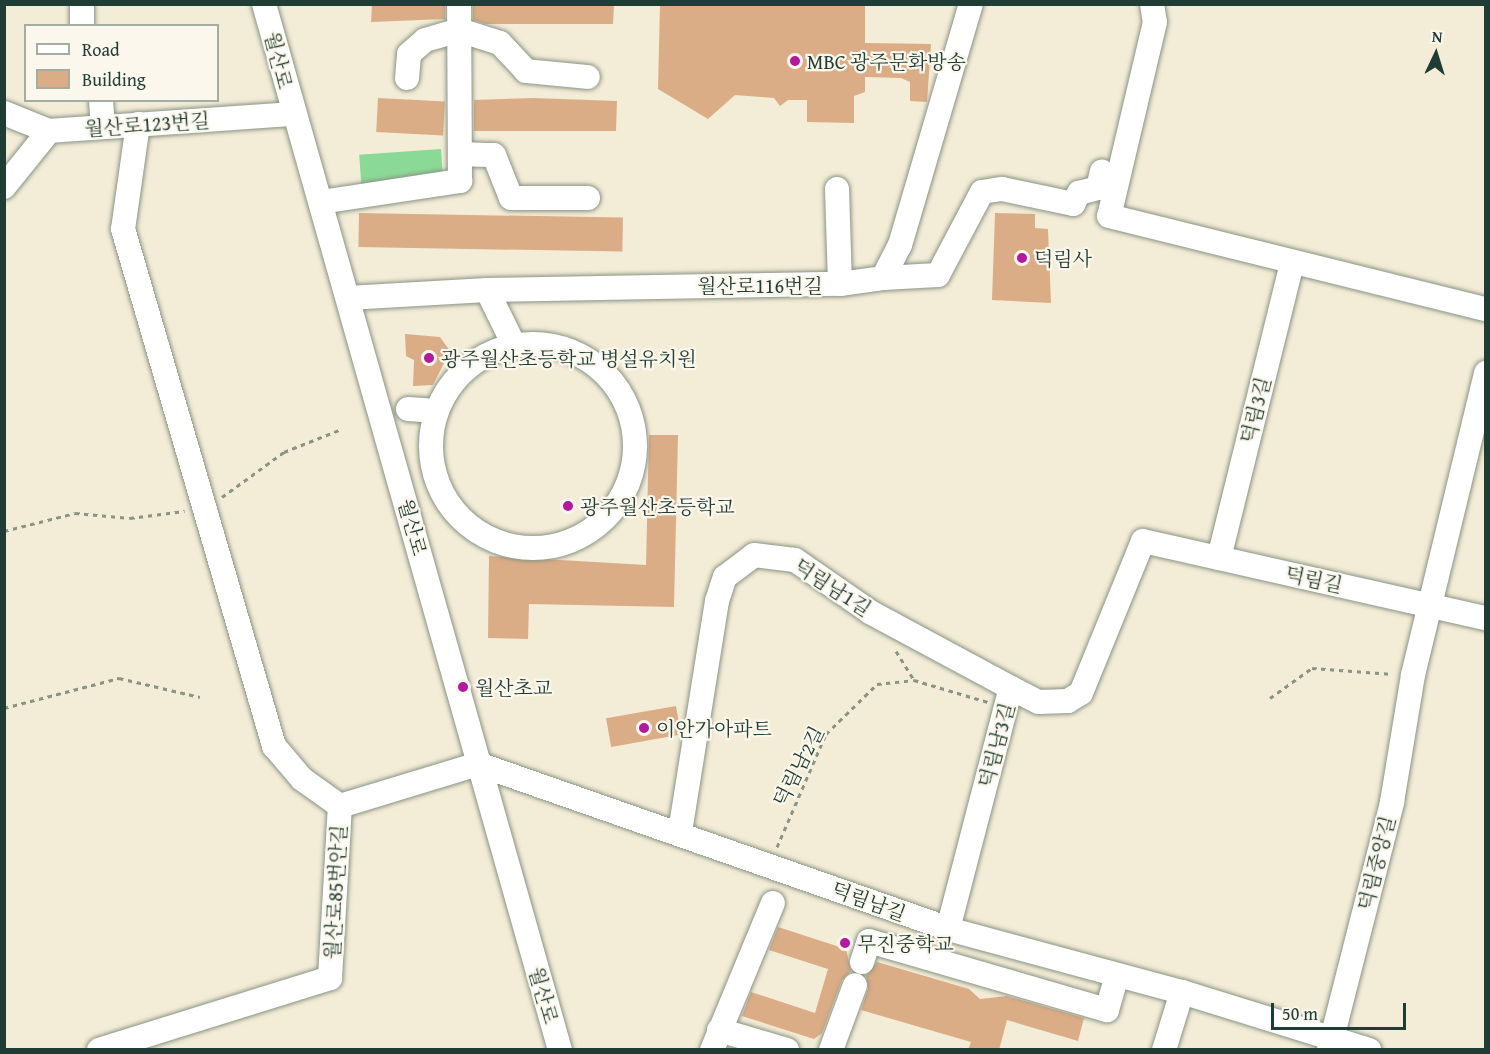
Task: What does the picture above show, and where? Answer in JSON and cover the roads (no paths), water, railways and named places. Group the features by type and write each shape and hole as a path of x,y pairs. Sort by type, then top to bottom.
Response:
{"street":[{"name":"월산로","path":"264,4 292,114 321,202 560,1050"},
{"path":"321,202 460,181 459,4"},
{"path":"883,278 900,245 971,4"},
{"path":"1109,216 1155,22 1152,4"},
{"path":"407,78 409,54 425,40 459,30 500,43 526,71 588,77"},
{"path":"101,102 104,126"},
{"name":"월산로123번길","path":"4,113 49,131 292,114"},
{"path":"138,124 123,229 274,746 302,779 340,806 478,764"},
{"path":"4,187 49,131"},
{"path":"460,154 494,155 511,198 588,198"},
{"path":"1102,171 1098,188 1079,193 1073,204 1109,216 1485,309"},
{"path":"837,189 840,284"},
{"name":"월산로116번길","path":"348,298 493,299 840,284 883,278 938,275 982,192 1002,189 1073,204"},
{"name":"덕림3길","path":"1219,558 1292,262"},
{"path":"493,299 514,345"},
{"path":"549,344 582,355 609,376 628,405 636,439 633,473 618,504 594,529 562,544 528,548 496,541 467,525 446,500 433,469 431,436 437,411 457,377 483,356 514,345 549,344"},
{"name":"덕림중앙길","path":"1330,1044 1392,802 1413,675 1480,424 1485,373"},
{"path":"408,409 437,411"},
{"name":"덕림길","path":"1143,541 1485,618"},
{"name":"덕림남3길","path":"948,930 1008,698 1046,702 1068,701 1081,693 1143,541"},
{"name":"덕림남1길","path":"680,832 717,601 725,577 754,555 795,560 870,612 1008,698"},
{"name":"덕림남길","path":"478,764 680,832 948,930 1182,992 1330,1044 1369,1050"},
{"name":"월산로85번안길","path":"99,1050 330,978 340,806"},
{"path":"773,903 715,1040 787,1050"},
{"path":"862,962 869,941 1107,1011 1117,975"},
{"path":"831,1050 855,985"},
{"path":"1182,992 1168,1039 1185,1050"}],"place":[{"name":"MBC 광주문화방송","path":"795,61"},
{"name":"덕림사","path":"1022,258"},
{"name":"광주월산초등학교 병설유치원","path":"429,358"},
{"name":"광주월산초등학교","path":"568,506"},
{"name":"월산초교","path":"463,687"},
{"name":"이안가아파트","path":"644,728"},
{"name":"무진중학교","path":"845,943"}]}
